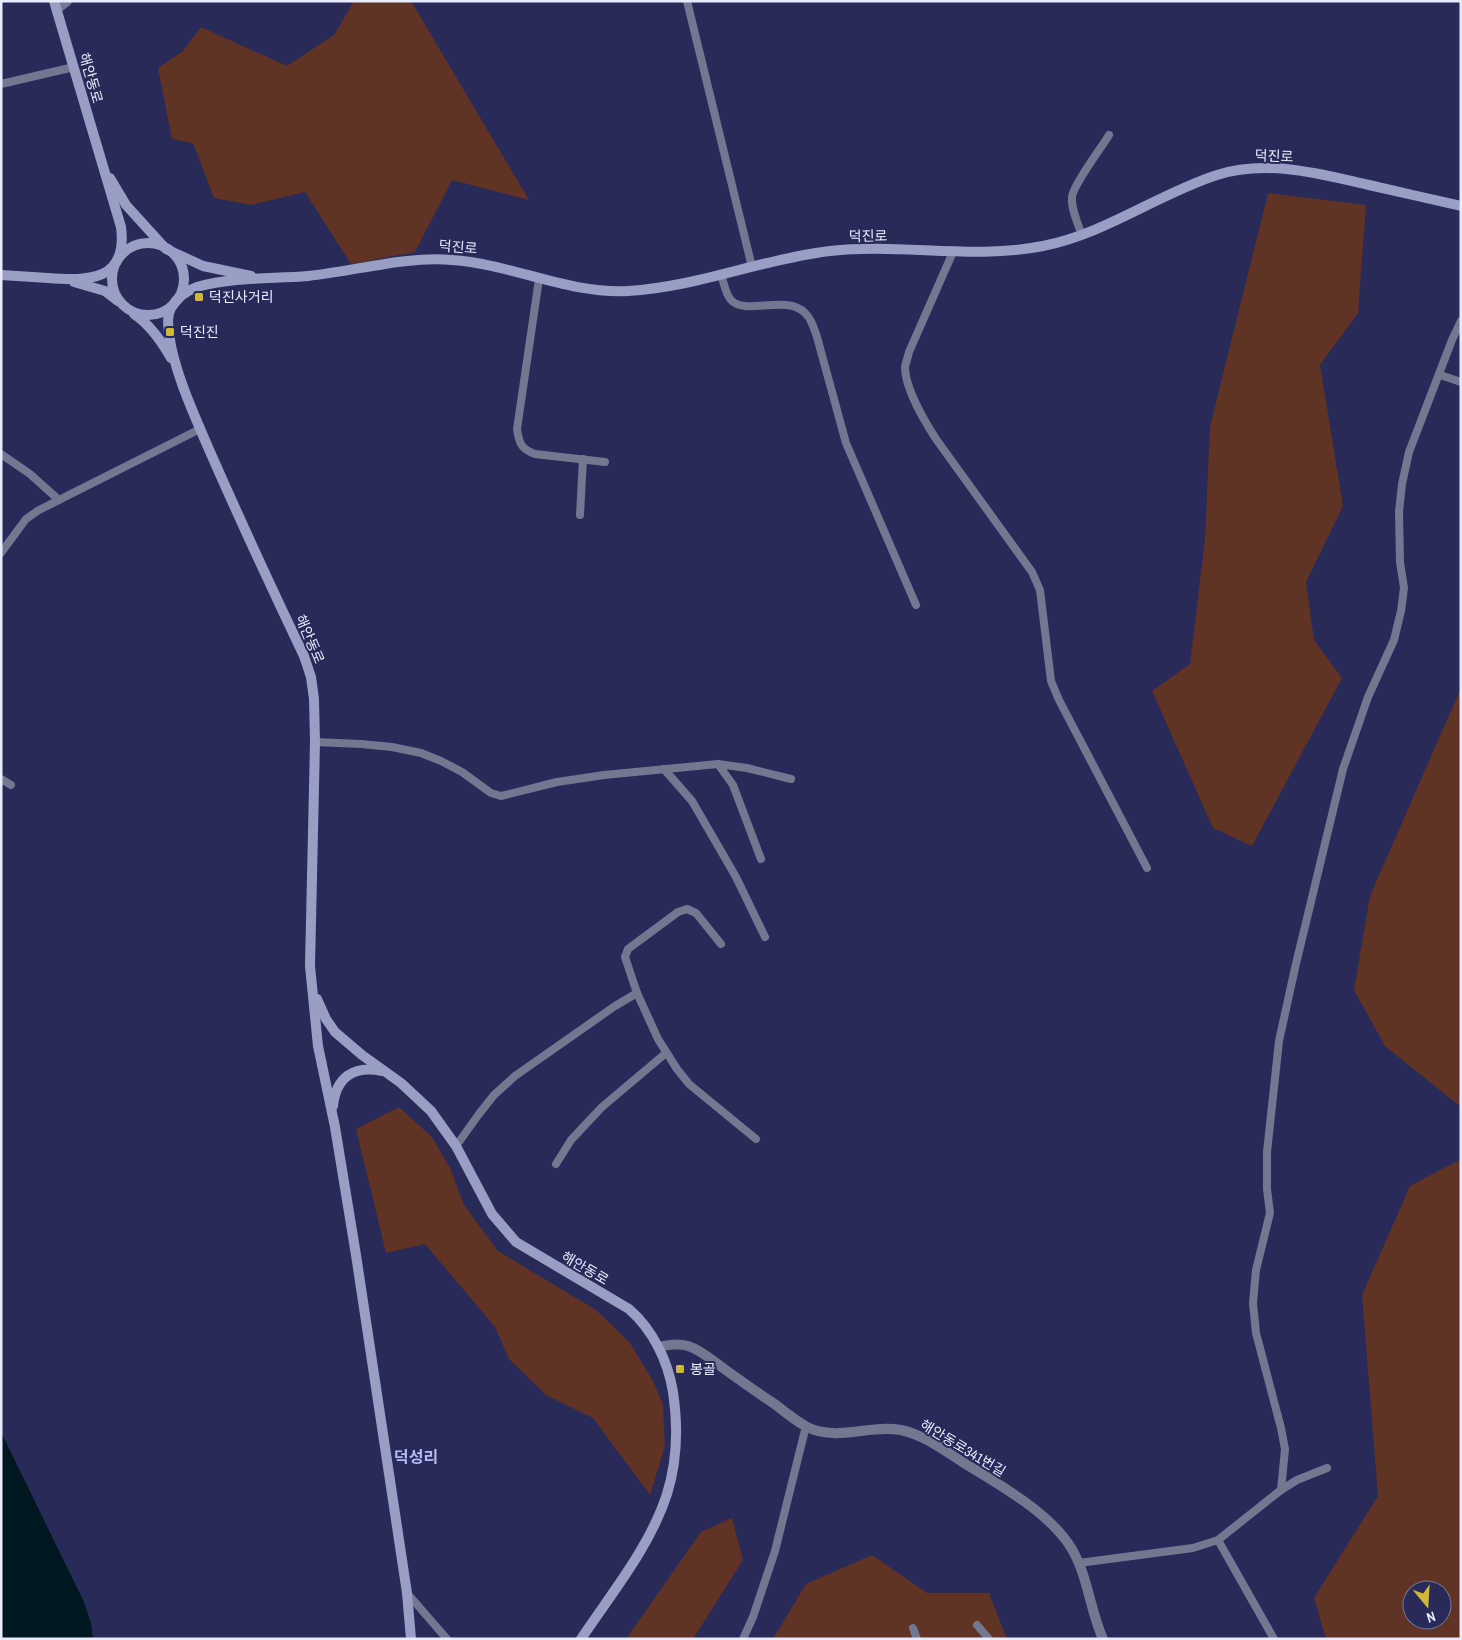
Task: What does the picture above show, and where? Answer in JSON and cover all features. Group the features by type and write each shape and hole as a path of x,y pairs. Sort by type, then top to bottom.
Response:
{"street":[{"path":"55,5 67,1"},
{"name":"해안동로","path":"55,5 121,227 123,241 120,257"},
{"name":"해안동로","path":"102,162 126,204 166,249"},
{"name":"덕진로","path":"172,306 185,292 201,286 317,275 404,261 430,259 480,263 509,269 539,279 592,290 616,291 674,286 801,256 832,251 881,249 953,252 1014,250 1039,247 1082,235 1197,182 1241,169 1264,168 1316,173 1461,206"},
{"path":"1,275 59,279 94,278 107,272 127,250 146,244 157,244 204,266 266,279"},
{"path":"59,279 104,291 129,310 140,315 152,315 163,312 172,306 181,292 184,276 181,265 175,256 166,249"},
{"path":"120,257 114,268 112,281 114,293 121,303"},
{"name":"해안동로","path":"172,306 168,317 168,332 180,374 200,429 246,536 304,656 311,677 314,699 315,742 310,966 318,1046 332,1114 356,1255 407,1593 411,1639"},
{"name":"해안동로","path":"129,310 140,318 160,342 170,355 180,374"},
{"name":"해안동로","path":"310,966 318,1005 335,1032 362,1055 417,1096 431,1111 456,1146 492,1214 516,1242 629,1309 641,1320 658,1347 672,1384 676,1418 673,1457 666,1495 644,1543 581,1639"},
{"path":"332,1114 334,1096 338,1086 346,1076 357,1070 371,1069 386,1072"},
{"name":"해안동로341번길","path":"658,1347 679,1344 698,1350 806,1426 816,1431 829,1433 898,1429 929,1440 989,1479 1048,1521 1068,1544 1079,1563 1103,1639"}],"lane":[{"path":"687,1 752,267"},
{"path":"1,84 74,68"},
{"path":"1082,235 1073,206 1072,195 1110,135"},
{"path":"953,252 909,352 905,368 915,403 928,426 1032,572 1040,590 1043,607 1051,681 1059,700 1147,868"},
{"path":"722,274 726,293 732,301 740,306 786,304 795,306 805,312 812,322 846,443 916,605"},
{"path":"539,279 517,429 518,440 525,450 535,454 605,462"},
{"path":"1281,1490 1285,1449 1256,1333 1253,1303 1256,1270 1270,1213 1267,1189 1267,1152 1279,1041 1294,968 1343,769 1368,697 1394,640 1401,611 1404,588 1400,562 1399,512 1402,484 1409,452 1461,321"},
{"path":"1440,375 1461,382"},
{"path":"1,553 26,520 39,510 200,429"},
{"path":"1,454 30,474 60,500"},
{"path":"580,515 583,459"},
{"path":"315,742 361,744 421,753 462,772 491,793 501,796 557,782 604,775 718,764 747,768 792,779"},
{"path":"718,764 733,785 761,859"},
{"path":"664,769 692,802 736,878 765,938"},
{"path":"1,778 11,784"},
{"path":"721,944 696,913 687,909 678,912 628,949 625,957 638,993 666,1053 677,1069 690,1084 756,1139"},
{"path":"456,1146 494,1095 515,1076 614,1006 638,993"},
{"path":"556,1164 571,1140 602,1106 666,1053"},
{"path":"743,1639 753,1616 775,1551 806,1426"},
{"path":"1079,1563 1184,1549 1218,1540 1281,1490 1297,1480 1327,1468"},
{"path":"1218,1540 1274,1639"},
{"path":"407,1593 447,1639"},
{"path":"977,1624 988,1639"},
{"path":"913,1628 917,1639"}],"shaded area":[{"path":"355,1 411,1 529,200 452,180 415,252 351,264 305,192 251,205 214,198 193,143 172,139 158,68 183,51 201,27 287,66 334,35"},
{"path":"1268,193 1366,205 1358,313 1320,365 1343,506 1306,582 1314,640 1342,678 1252,846 1213,828 1152,691 1190,664 1205,539 1210,427"},
{"path":"1461,688 1461,1107 1385,1046 1354,990 1370,896"},
{"path":"399,1107 432,1137 450,1168 464,1205 498,1251 596,1310 630,1343 653,1381 663,1405 665,1446 650,1495 593,1418 546,1395 509,1359 495,1327 425,1244 386,1253 356,1129"},
{"path":"1461,1159 1461,1639 1326,1639 1314,1598 1378,1496 1362,1295 1410,1186"},
{"path":"732,1518 743,1560 693,1639 626,1639 701,1532"},
{"path":"872,1555 927,1593 989,1593 1007,1639 773,1639 806,1584"}],"water":[{"path":"1,1432 84,1602 91,1623 93,1639 1,1639"}],"place":[{"name":"덕진사거리","path":"199,297"},
{"name":"덕진진","path":"170,332"},
{"name":"봉골","path":"680,1369"}],"district":[{"name":"덕성리","path":"416,1457"}]}
